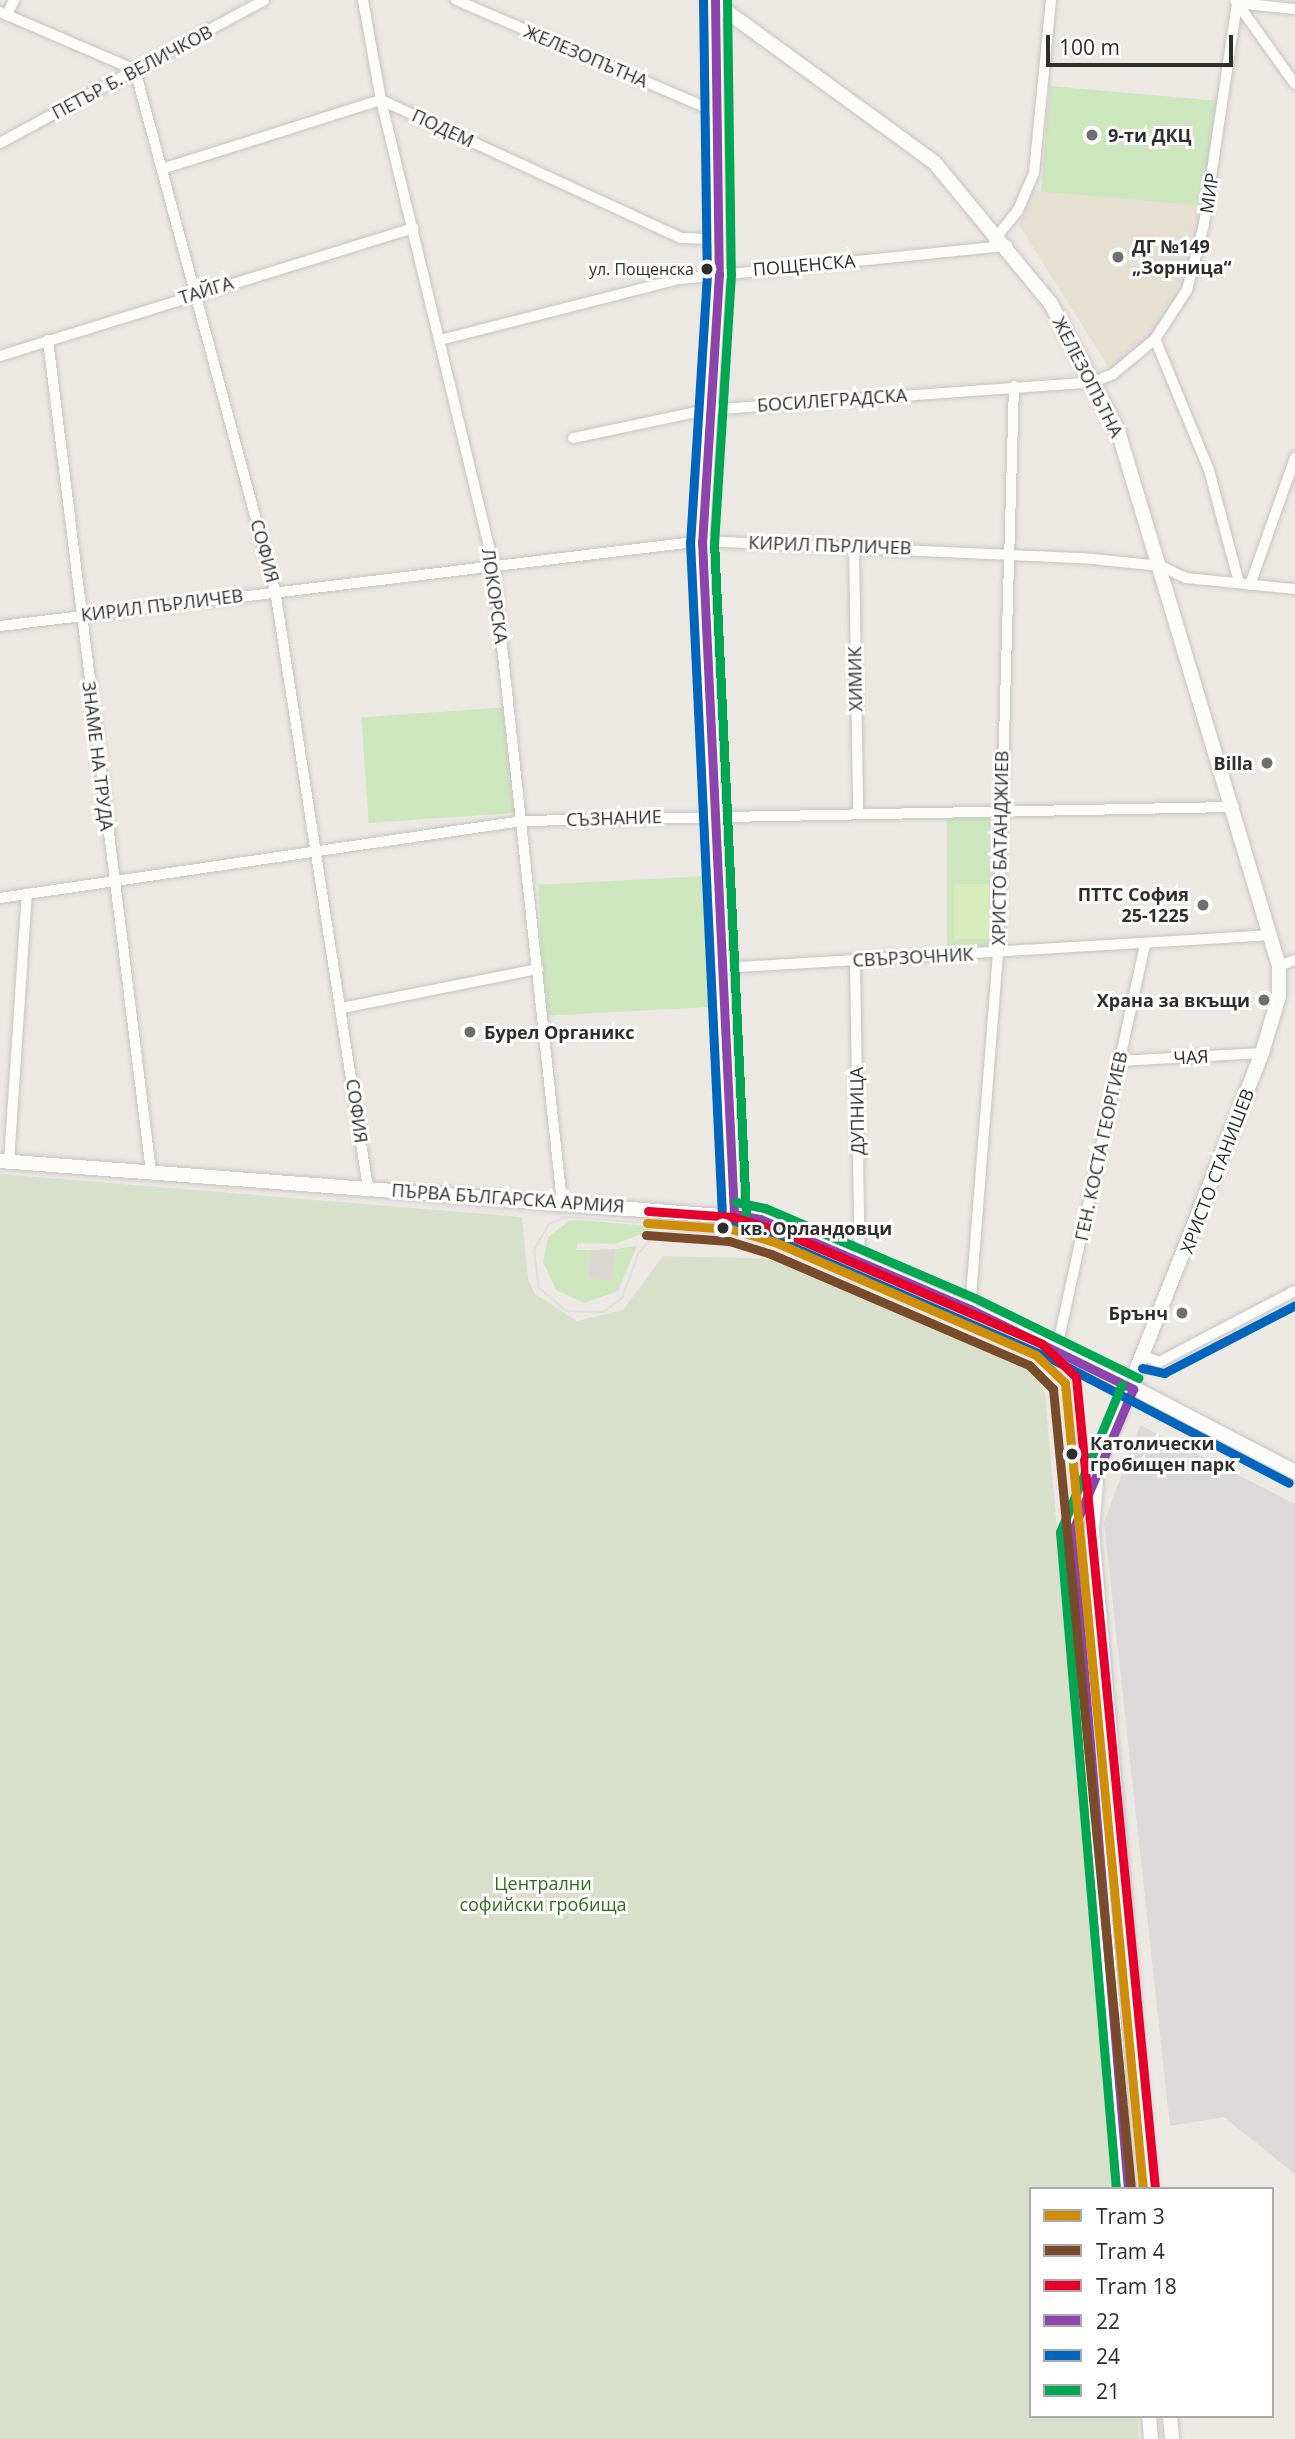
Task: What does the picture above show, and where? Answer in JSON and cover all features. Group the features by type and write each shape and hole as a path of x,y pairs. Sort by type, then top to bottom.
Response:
{"street":[{"path":"14,0 4,14 135,70"},
{"name":"ПЕТЪР Б. ВЕЛИЧКОВ","path":"0,143 264,0"},
{"name":"ЛОКОРСКА","path":"363,0 381,100 493,562 562,1202"},
{"name":"ЖЕЛЕЗОПЪТНА","path":"456,0 716,113"},
{"path":"1003,240 1034,173 1051,0"},
{"path":"715,1 719,274 706,410 702,541 733,1214"},
{"name":"ЖЕЛЕЗОПЪТНА","path":"715,1 934,162 1003,240 1051,304 1118,430 1234,807 1279,966"},
{"path":"1236,2 1295,9"},
{"path":"1236,2 1295,83"},
{"name":"МИР","path":"1094,382 1155,339 1187,290 1204,224 1236,2"},
{"name":"СОФИЯ","path":"135,70 275,590 319,851 368,1188"},
{"path":"162,169 381,100"},
{"name":"ПОДЕМ","path":"381,100 681,238 718,239"},
{"name":"ТАЙГА","path":"0,356 195,293 414,228"},
{"name":"ПОЩЕНСКА","path":"440,340 719,274 987,248 1003,240"},
{"path":"1155,339 1209,470 1245,584"},
{"name":"ЗНАМЕ НА ТРУДА","path":"48,340 151,1172"},
{"name":"БОСИЛЕГРАДСКА","path":"573,438 706,410 1094,382"},
{"name":"ХРИСТО БАТАНДЖИЕВ","path":"970,1309 998,951 1005,553 1014,386"},
{"path":"1245,584 1295,458"},
{"name":"КИРИЛ ПЪРЛИЧЕВ","path":"0,626 493,562 702,541 1005,553 1161,566 1186,578 1295,589"},
{"name":"ХИМИК","path":"853,545 858,813"},
{"name":"СЪЗНАНИЕ","path":"0,898 522,821 716,814 1234,807"},
{"path":"4,1161 27,894"},
{"name":"СВЪРЗОЧНИК","path":"722,968 1272,935"},
{"name":"ГЕН. КОСТА ГЕОРГИЕВ","path":"1057,1348 1145,943"},
{"name":"ДУПНИЦА","path":"855,960 860,1262"},
{"path":"1279,966 1295,960"},
{"name":"ХРИСТО СТАНИШЕВ","path":"1128,2187 1072,1532 1146,1357 1262,1053 1279,996 1279,966"},
{"path":"342,1008 538,969"},
{"name":"ЧАЯ","path":"1120,1061 1262,1053"},
{"name":"ПЪРВА БЪЛГАРСКА АРМИЯ","path":"4,1161 733,1214 860,1262 1057,1348 1295,1472"},
{"path":"1146,1357 1159,1362 1295,1291"},
{"path":"1097,1470 1092,1531 1150,2187"},
{"path":"1149,2418 1151,2439"},
{"path":"1170,2418 1172,2439"}],"shaded area":[{"name":"ДГ №149 „Зорница“","path":"1033,191 1208,200 1187,290 1155,339 1113,374 1019,225"},
{"path":"616,1249 612,1281 588,1277 591,1250"},
{"path":"1140,1425 1295,1504 1295,2174 1224,2117 1170,2126 1104,1523"}],"green space":[{"path":"1050,86 1223,101 1214,207 1041,192"},
{"path":"509,707 516,813 369,823 361,717"},
{"path":"947,811 1000,811 1000,955 947,955"},
{"path":"707,876 714,1007 545,1016 538,885"},
{"path":"954,884 989,884 989,939 954,939"},
{"name":"Централни софийски гробища","path":"0,1174 522,1217 528,1279 535,1294 577,1321 623,1310 663,1256 781,1259 1035,1369 1045,1395 1116,2187 1029,2187 1029,2418 1137,2418 1139,2439 0,2439"},
{"path":"569,1221 660,1227 615,1244 578,1243 576,1250 591,1250 588,1277 612,1280 616,1249 637,1246 618,1291 584,1303 556,1290 543,1262 548,1237"}],"tram line":[{"name":"18","path":"648,1211 733,1217 780,1231 1042,1344 1076,1377 1155,2187"},
{"path":"647,1223 567,1217 549,1224 534,1250 539,1288 566,1311 603,1312 622,1298 638,1254 652,1238 674,1231 723,1234"},
{"name":"3","path":"647,1223 731,1229 775,1242 1036,1355 1065,1383 1143,2187"},
{"name":"4","path":"646,1235 729,1241 771,1254 1029,1365 1053,1389 1131,2187"}],"transit line":[{"name":"24","path":"703,0 707,274 690,542 722,1215"},
{"name":"22","path":"715,0 719,274 702,541 734,1214"},
{"name":"21","path":"727,0 731,274 714,541 746,1213"},
{"name":"21","path":"736,1202 765,1208 975,1298 1138,1378"},
{"name":"22","path":"734,1214 760,1219 970,1309 1133,1389"},
{"name":"24","path":"732,1226 756,1231 1052,1359 1289,1483"},
{"name":"24","path":"1142,1368 1164,1373 1295,1305"},
{"name":"21","path":"1116,2187 1060,1532 1122,1384"},
{"name":"22","path":"1128,2187 1072,1532 1133,1389"}],"place":[{"name":"9-ти ДКЦ","path":"1092,135"},
{"name":"ДГ №149 „Зорница“","path":"1118,257"},
{"name":"ул. Пощенска","path":"707,269"},
{"name":"Billa","path":"1267,763"},
{"name":"ПТТС София 25-1225","path":"1203,905"},
{"name":"Храна за вкъщи","path":"1264,1000"},
{"name":"Бурел Органикс","path":"470,1032"},
{"name":"кв. Орландовци","path":"723,1228"},
{"name":"Брънч","path":"1182,1313"},
{"name":"Католически гробищен парк","path":"1072,1454"}]}
